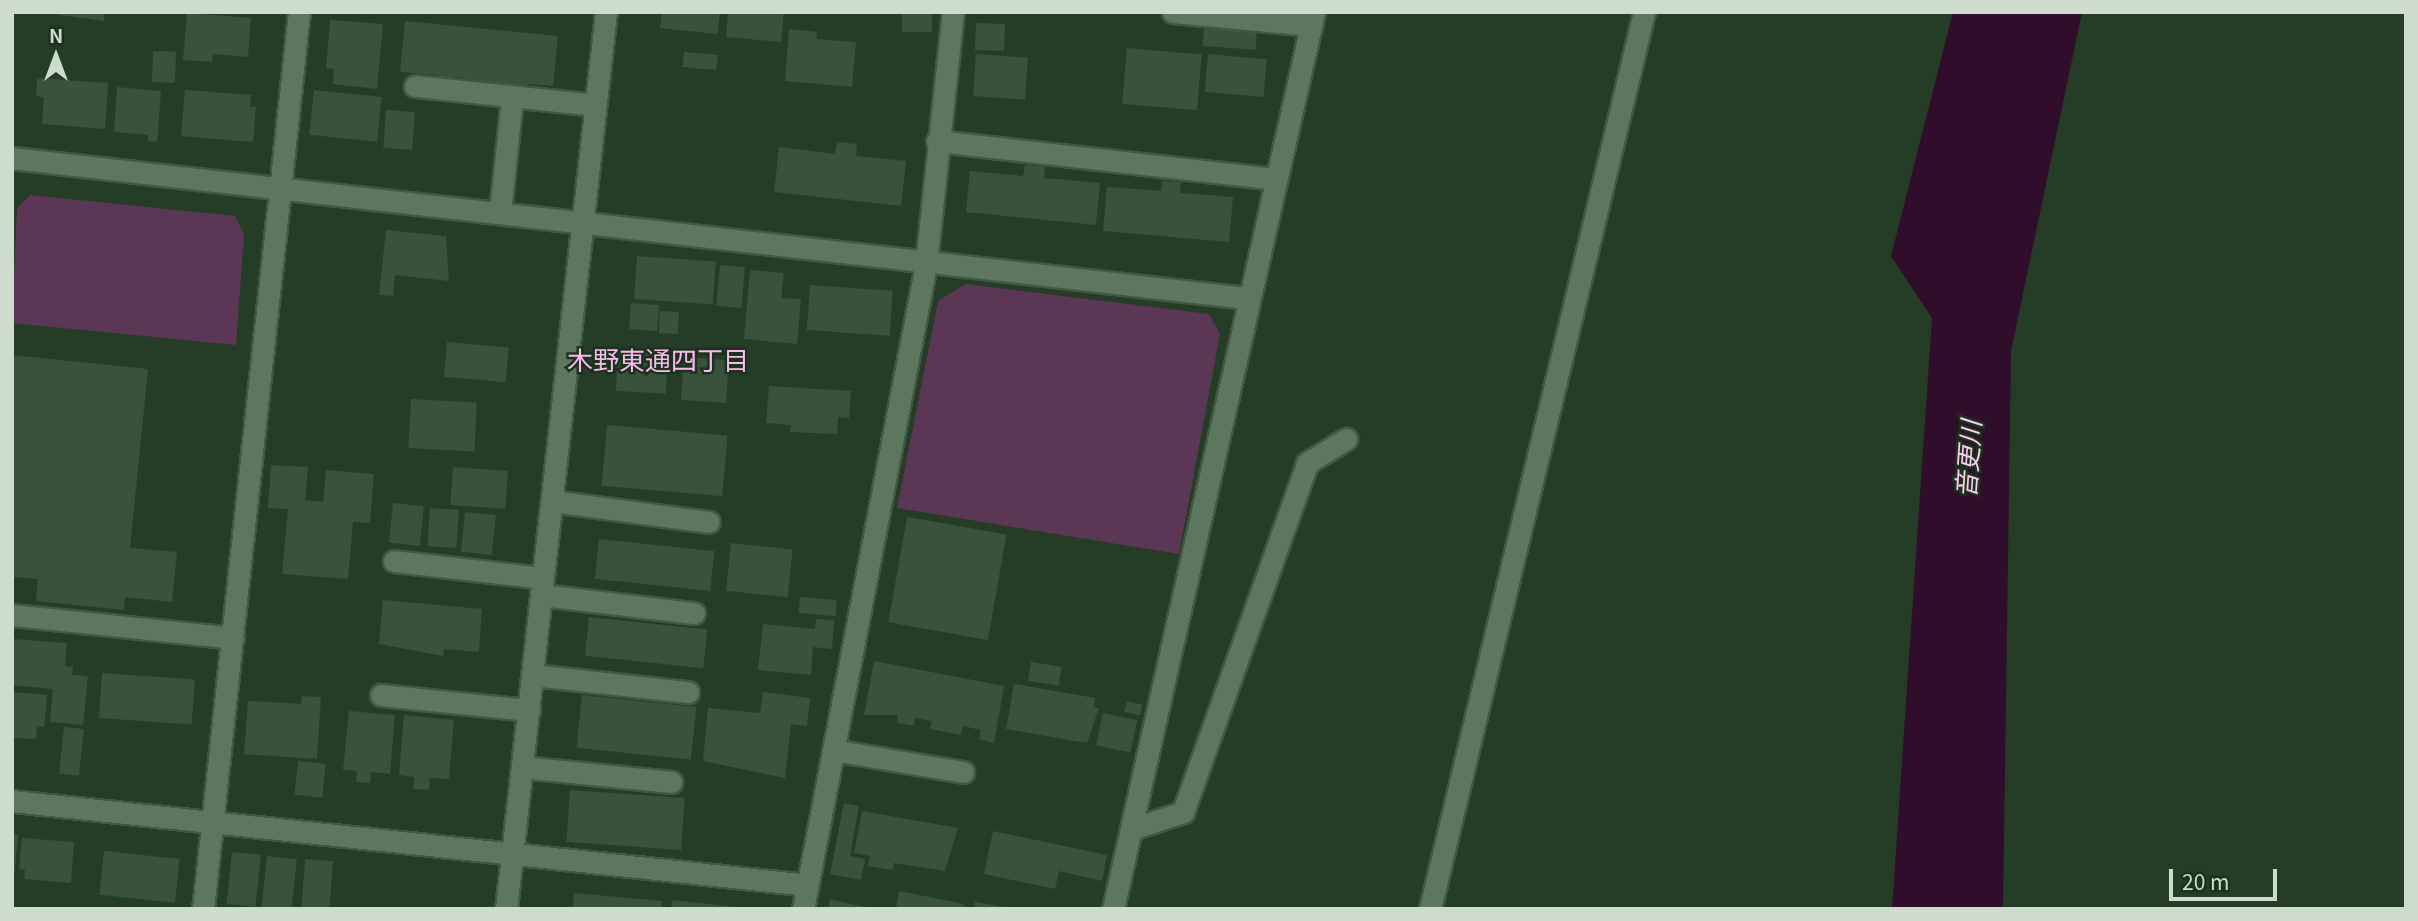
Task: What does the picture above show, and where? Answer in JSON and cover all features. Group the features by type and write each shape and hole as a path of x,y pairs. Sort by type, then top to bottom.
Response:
{"street":[{"path":"203,909 215,821 299,12"},
{"path":"506,909 606,12"},
{"path":"803,909 926,264 937,141 953,12"},
{"path":"1113,909 1246,298 1313,19 1173,12"},
{"path":"1430,909 1569,339 1644,12"},
{"path":"415,86 596,105"},
{"path":"500,212 512,97"},
{"path":"937,141 1275,179"},
{"path":"12,158 582,220 926,264 1246,298"},
{"path":"1132,829 1183,811 1307,463 1346,439"},
{"path":"552,501 709,522"},
{"path":"394,561 694,613"},
{"path":"12,615 233,638"},
{"path":"533,675 688,692"},
{"path":"381,695 529,710"},
{"path":"834,750 963,772"},
{"path":"522,767 671,782"},
{"path":"12,801 808,885"}],"shaded area":[{"path":"30,195 235,216 244,234 236,345 12,323 17,208"},
{"path":"966,284 1209,314 1220,334 1179,554 897,508 938,301"}],"water":[{"name":"音更川","path":"1953,12 2082,12 2011,351 2003,909 1892,909 1932,318 1891,256"}],"building":[{"path":"38,12 105,12 104,21"},
{"path":"662,12 720,12 717,34 660,28"},
{"path":"728,12 784,12 781,42 726,37"},
{"path":"902,12 932,12 932,32 902,32"},
{"path":"187,13 251,18 248,57 213,54 212,62 183,60"},
{"path":"330,20 383,24 377,89 333,84 334,69 326,68"},
{"path":"405,21 558,36 553,86 528,84 528,90 456,77 455,84 436,82 437,75 400,72"},
{"path":"976,23 1005,24 1004,51 975,50"},
{"path":"1204,27 1257,31 1256,50 1203,46"},
{"path":"789,29 817,32 816,39 856,42 852,87 785,81"},
{"path":"1127,48 1202,55 1197,110 1122,104"},
{"path":"153,51 176,52 175,83 152,82"},
{"path":"684,52 718,55 717,70 683,67"},
{"path":"976,54 1028,58 1025,100 973,96"},
{"path":"1208,54 1267,59 1263,97 1205,92"},
{"path":"37,78 108,83 105,129 42,124 44,97 36,96"},
{"path":"117,87 161,91 157,142 148,141 148,135 114,132"},
{"path":"185,90 251,95 250,107 256,107 253,142 181,136"},
{"path":"314,90 382,97 377,142 309,135"},
{"path":"386,110 415,112 412,150 383,148"},
{"path":"837,142 857,144 856,156 906,161 901,206 774,192 779,147 835,154"},
{"path":"1025,165 1045,167 1044,178 1100,183 1096,225 966,212 970,171 1023,176"},
{"path":"1162,181 1181,182 1180,193 1233,197 1229,242 1103,231 1107,187 1161,191"},
{"path":"386,230 446,236 449,281 395,275 393,296 379,295"},
{"path":"637,256 716,262 713,304 634,299"},
{"path":"720,265 745,267 741,308 716,306"},
{"path":"750,270 784,273 781,298 801,299 797,344 744,339"},
{"path":"810,285 893,291 890,336 807,330"},
{"path":"631,303 659,305 657,331 629,329"},
{"path":"660,311 679,312 678,334 659,333"},
{"path":"447,342 509,347 506,382 444,377"},
{"path":"618,351 668,354 666,394 616,391"},
{"path":"12,355 148,369 130,548 177,552 172,602 125,597 124,610 36,601 38,579 15,577 12,582"},
{"path":"684,357 729,360 726,403 681,400"},
{"path":"769,386 851,391 849,418 838,417 837,434 790,432 791,425 766,423"},
{"path":"411,399 477,402 474,451 408,448"},
{"path":"607,425 728,436 722,496 602,486"},
{"path":"271,465 308,467 305,500 323,502 326,470 374,474 370,523 353,522 348,579 282,574 288,509 268,508"},
{"path":"453,467 508,471 505,509 450,505"},
{"path":"393,503 424,506 420,546 389,543"},
{"path":"430,508 459,510 456,548 427,546"},
{"path":"465,512 496,515 492,555 461,552"},
{"path":"907,517 1006,535 988,640 888,622"},
{"path":"599,539 714,551 710,591 595,579"},
{"path":"731,543 793,549 788,597 726,591"},
{"path":"800,597 837,600 835,616 799,613"},
{"path":"383,600 482,609 479,652 444,649 443,656 379,644"},
{"path":"589,617 707,629 703,668 585,656"},
{"path":"816,619 834,620 832,649 813,647 811,675 758,670 763,624 815,629"},
{"path":"12,639 67,643 65,666 73,667 72,675 88,676 83,725 50,722 53,689 12,685"},
{"path":"874,661 1004,686 994,743 979,739 981,730 963,726 961,735 930,729 932,721 915,718 914,726 897,723 898,715 864,715"},
{"path":"1031,662 1062,667 1059,686 1028,681"},
{"path":"102,673 195,679 192,724 99,718"},
{"path":"1014,684 1095,698 1094,707 1099,708 1087,743 1006,729"},
{"path":"12,692 47,695 44,727 37,726 36,739 12,738"},
{"path":"763,692 810,698 807,726 791,724 785,778 703,761 708,708 760,713"},
{"path":"582,695 696,707 691,760 576,748"},
{"path":"302,696 321,697 317,759 244,754 248,701 301,704"},
{"path":"1127,701 1143,705 1140,716 1124,712"},
{"path":"349,711 395,715 390,774 371,772 370,783 356,782 357,771 343,770"},
{"path":"1103,713 1137,720 1130,753 1096,745"},
{"path":"404,715 454,720 449,779 430,778 429,790 413,789 414,777 399,775"},
{"path":"64,727 84,729 79,776 59,774"},
{"path":"298,761 326,764 322,798 294,795"},
{"path":"570,790 685,798 681,850 566,842"},
{"path":"844,803 859,806 850,856 865,859 861,880 830,874"},
{"path":"862,811 958,828 945,871 894,863 893,870 868,866 870,856 854,853"},
{"path":"993,831 1107,855 1102,881 1059,871 1055,889 984,874"},
{"path":"12,834 18,835 14,878 12,878"},
{"path":"22,838 74,842 71,883 24,879 25,870 19,869"},
{"path":"104,851 180,859 175,903 99,895"},
{"path":"232,852 261,855 255,907 227,904"},
{"path":"267,856 297,859 292,909 262,908"},
{"path":"305,859 333,861 330,909 302,909"},
{"path":"899,891 964,904 963,909 896,909"},
{"path":"574,893 662,901 662,909 573,909"},
{"path":"830,899 869,908 828,909"},
{"path":"672,900 736,907 736,909 671,909"},
{"path":"975,902 1005,907 1005,909 974,909"}],"district":[{"name":"木野東通四丁目","path":"658,359"}]}
